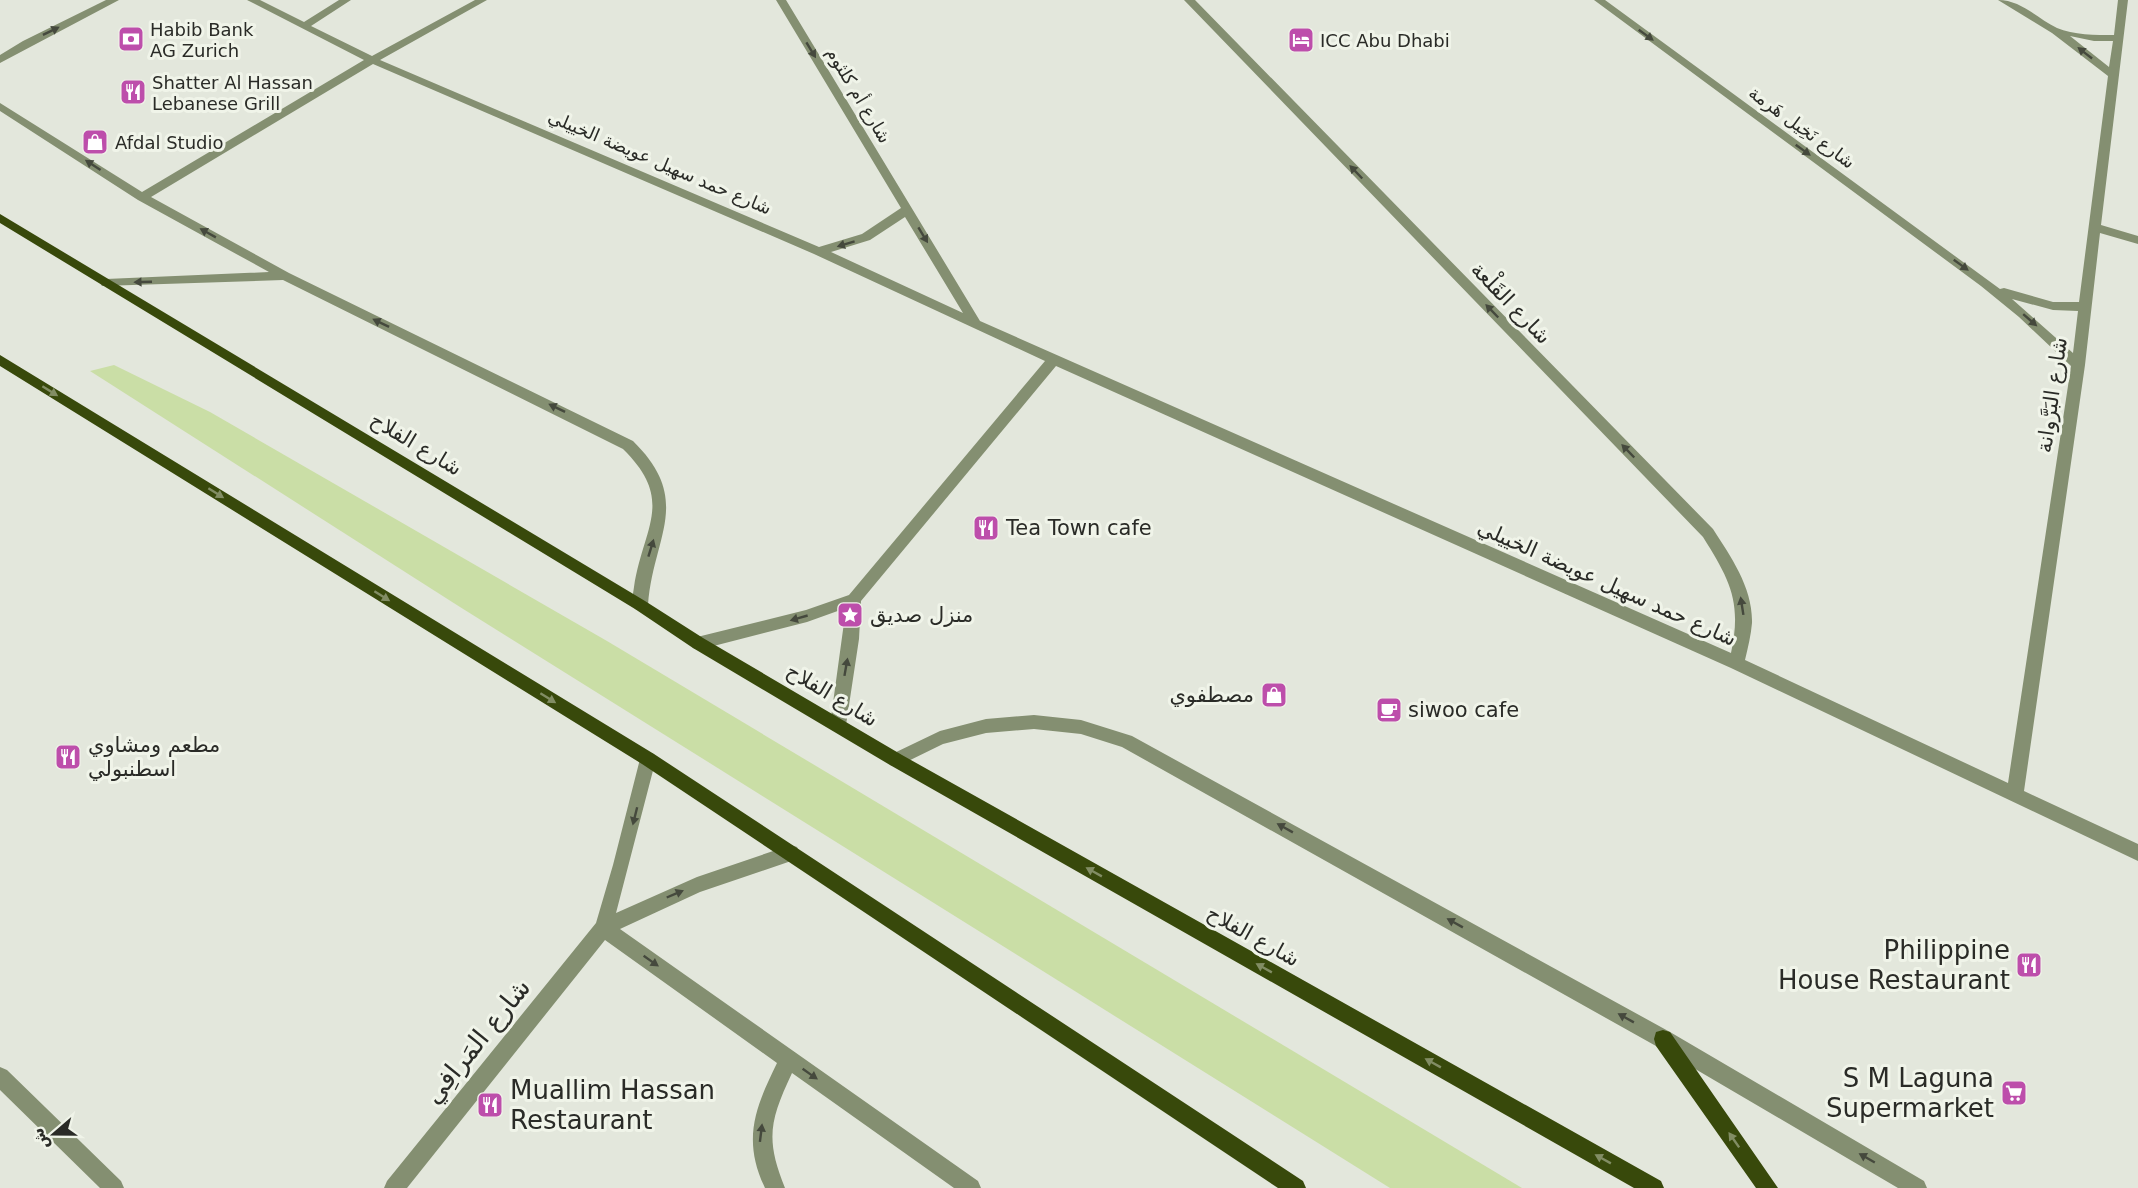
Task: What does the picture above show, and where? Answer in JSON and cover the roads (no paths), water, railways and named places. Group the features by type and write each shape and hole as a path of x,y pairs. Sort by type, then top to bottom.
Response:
{"main road":[{"name":"شارع الفلاح","path":"0,218 640,605 698,643 896,760 1654,1188"},
{"path":"0,360 648,759 1296,1188"},
{"path":"1663,1039 1768,1188"}],"street":[{"path":"0,60 27,43 114,0"},
{"name":"شارع حمد سهيل عويضة الخييلي","path":"252,0 372,60 818,251 1054,360 1737,663 2138,853"},
{"path":"304,26 346,0"},
{"path":"142,197 372,60 482,0"},
{"name":"شارع أم كلثوم","path":"781,0 976,324"},
{"name":"شارع القَلْعة","path":"1190,0 1708,533 1726,561 1741,599 1744,622 1737,663"},
{"name":"شارع نَخِيل هَرمة","path":"1599,0 1985,283 2023,314 2078,365"},
{"path":"2003,0 2056,31 2113,75"},
{"name":"شارع البَرَّوانة","path":"2015,795 2078,365 2123,0"},
{"path":"2056,31 2094,38 2118,38"},
{"path":"0,106 142,197 285,276 628,445 644,460 655,478 660,500 659,523 645,566 640,605"},
{"path":"818,251 839,247 870,236 894,221 907,209"},
{"path":"2095,227 2138,240"},
{"path":"106,283 285,276"},
{"name":"شارع نَخِيل هَرمة","path":"1985,283 2035,303 2070,308 2085,307"},
{"path":"698,643 807,616 854,598 1054,360"},
{"path":"838,725 851,639 854,598"},
{"path":"896,760 940,738 986,726 1034,722 1081,727 1126,741 1663,1039 1917,1188"},
{"name":"شارع المَرافِي","path":"394,1188 603,928 622,866 648,759"},
{"name":"شارع المَرافِي","path":"603,928 697,885 791,853"},
{"path":"603,928 970,1188"},
{"path":"775,1188 765,1171 760,1143 764,1115 789,1059"},
{"path":"0,1077 114,1188"}],"place":[{"name":"Habib Bank AG Zurich","path":"131,39"},
{"name":"ICC Abu Dhabi","path":"1301,40"},
{"name":"Shatter Al Hassan Lebanese Grill","path":"133,92"},
{"name":"Afdal Studio","path":"95,142"},
{"name":"Tea Town cafe","path":"986,528"},
{"name":"منزل صديق","path":"850,615"},
{"name":"مصطفوي","path":"1274,695"},
{"name":"siwoo cafe","path":"1389,710"},
{"name":"مطعم ومشاوي اسطنبولي","path":"68,757"},
{"name":"Philippine House Restaurant","path":"2029,965"},
{"name":"S M Laguna Supermarket","path":"2014,1093"},
{"name":"Muallim Hassan Restaurant","path":"490,1105"}]}
